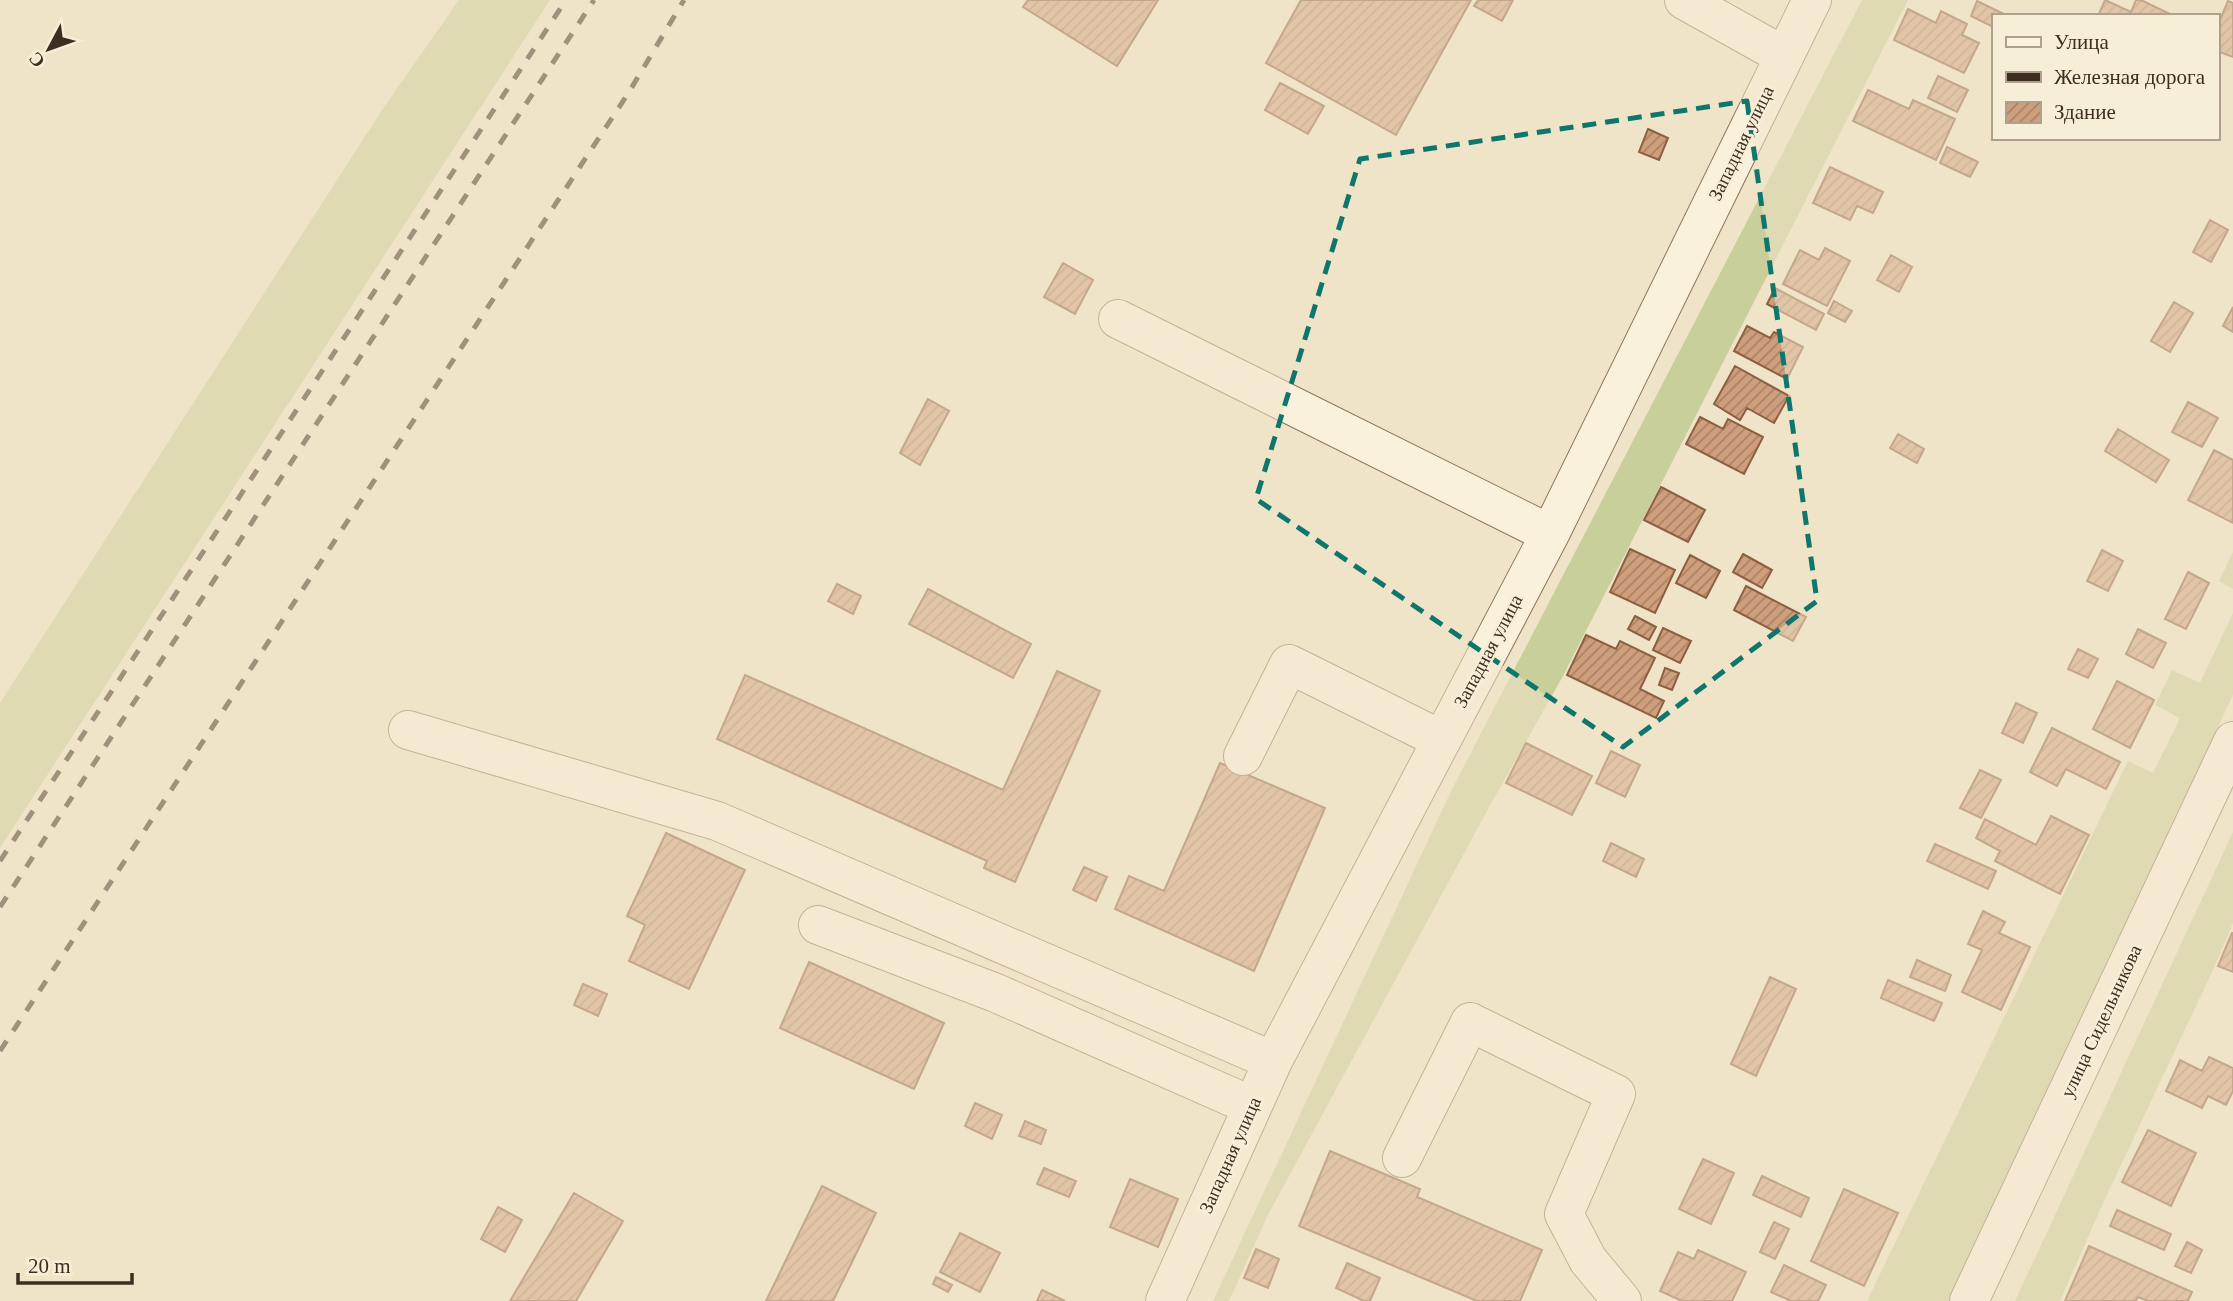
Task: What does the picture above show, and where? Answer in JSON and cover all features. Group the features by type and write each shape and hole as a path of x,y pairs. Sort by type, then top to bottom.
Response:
{"street":[{"path":"1684,0 1784,56"},
{"name":"Западная улица","path":"1165,1301 1273,1061 1549,534 1812,0"},
{"path":"1118,319 1549,534"},
{"path":"1243,756 1289,664 1442,740"},
{"path":"408,730 717,821 1273,1061"},
{"name":"улица Сидельникова","path":"1969,1301 2233,741"},
{"path":"818,925 996,993 1252,1106"},
{"path":"1402,1158 1470,1022 1616,1094 1564,1214 1588,1260 1622,1301"}],"highlighted area":[{"path":"1747,101 1817,601 1623,747 1256,499 1360,159"}],"green space":[{"path":"459,0 550,0 0,848 0,703 384,107"},
{"path":"1862,0 1908,0 1563,676 1268,1215 1229,1301 1213,1301 1452,789"},
{"path":"2233,552 2233,589 2219,581"},
{"path":"2233,613 2233,695 1951,1301 1867,1301 2128,761 2153,773 2180,718 2155,705 2172,670 2200,683"},
{"path":"2233,832 2233,923 2060,1301 2015,1301"}],"building":[{"path":"1028,0 1158,0 1117,66 1023,7"},
{"path":"1301,0 1471,0 1396,135 1266,63"},
{"path":"1478,0 1513,0 1502,21 1474,6"},
{"path":"2105,0 2131,12 2136,0 2141,0 2170,14 2099,14"},
{"path":"1977,1 2004,14 1992,14 1992,26 1971,16"},
{"path":"2228,1 2233,3 2233,57 2219,52 2219,22"},
{"path":"1908,9 1936,23 1941,11 1967,24 1962,35 1979,43 1964,73 1894,40"},
{"path":"1938,76 1968,90 1957,112 1928,98"},
{"path":"1280,83 1324,106 1308,134 1265,110"},
{"path":"1868,90 1909,109 1913,100 1955,119 1936,160 1853,121"},
{"path":"1648,129 1668,138 1659,160 1639,152"},
{"path":"1947,147 1978,162 1970,177 1940,163"},
{"path":"1830,167 1883,192 1873,213 1857,206 1850,220 1813,203"},
{"path":"2210,220 2228,230 2211,262 2193,252"},
{"path":"1825,248 1850,261 1827,306 1783,284 1800,250 1819,260"},
{"path":"1891,255 1912,267 1899,292 1877,280"},
{"path":"1063,263 1093,280 1075,314 1044,297"},
{"path":"1775,288 1824,314 1816,330 1767,304"},
{"path":"1834,301 1852,311 1845,322 1828,313"},
{"path":"2174,302 2193,313 2170,352 2151,341"},
{"path":"2233,307 2233,332 2223,326"},
{"path":"1747,326 1770,338 1774,332 1803,347 1787,379 1734,351"},
{"path":"1735,366 1789,396 1774,423 1747,408 1740,420 1714,404"},
{"path":"928,399 949,411 920,465 900,453"},
{"path":"2188,402 2218,418 2202,447 2172,432"},
{"path":"1700,417 1723,429 1728,419 1763,437 1744,474 1686,444"},
{"path":"2118,429 2169,460 2156,482 2105,451"},
{"path":"1898,434 1924,449 1917,463 1890,448"},
{"path":"2214,450 2233,460 2233,523 2188,500"},
{"path":"1661,487 1705,510 1688,542 1644,520"},
{"path":"1630,549 1675,570 1655,613 1610,592"},
{"path":"2102,550 2123,561 2108,591 2087,581"},
{"path":"1743,554 1772,570 1762,588 1733,572"},
{"path":"1690,555 1720,571 1706,598 1676,583"},
{"path":"2188,572 2209,583 2186,629 2165,619"},
{"path":"837,584 861,596 853,614 828,601"},
{"path":"1746,586 1806,617 1793,641 1734,610"},
{"path":"928,589 1031,644 1013,678 909,624"},
{"path":"1635,616 1656,627 1649,640 1628,629"},
{"path":"1663,628 1691,641 1680,663 1653,650"},
{"path":"2138,629 2166,643 2153,668 2126,654"},
{"path":"1586,635 1616,649 1620,641 1655,658 1640,689 1664,701 1656,718 1567,675"},
{"path":"2078,649 2098,659 2088,678 2068,669"},
{"path":"1665,668 1679,673 1672,690 1659,685"},
{"path":"1057,671 1100,691 1015,882 984,868 987,861 717,739 745,675 1003,790"},
{"path":"2117,681 2154,700 2130,748 2093,729"},
{"path":"2016,703 2037,713 2023,743 2002,733"},
{"path":"2052,728 2120,762 2106,789 2066,769 2057,786 2030,772"},
{"path":"1526,743 1592,776 1572,815 1506,783"},
{"path":"1611,751 1640,765 1625,797 1596,783"},
{"path":"1220,763 1325,808 1254,971 1115,909 1129,876 1164,891"},
{"path":"1980,770 2001,780 1981,818 1960,808"},
{"path":"2051,816 2089,835 2060,894 1995,861 2000,851 1976,838 1985,819 2036,845"},
{"path":"666,833 745,870 689,989 629,961 645,925 627,916"},
{"path":"1611,843 1644,859 1636,877 1603,861"},
{"path":"1935,844 1996,871 1988,889 1927,861"},
{"path":"1084,867 1107,877 1096,901 1073,890"},
{"path":"1983,911 2005,922 1999,933 2030,947 2001,1010 1962,992 1982,950 1968,944"},
{"path":"2233,933 2233,972 2218,966"},
{"path":"1917,960 1951,975 1945,991 1910,977"},
{"path":"809,962 944,1023 914,1089 780,1028"},
{"path":"1770,977 1796,989 1756,1076 1731,1064"},
{"path":"1888,980 1942,1003 1934,1021 1881,998"},
{"path":"583,984 607,994 598,1016 574,1005"},
{"path":"2209,1057 2233,1068 2233,1091 2226,1105 2208,1096 2202,1108 2166,1091 2180,1060 2202,1071"},
{"path":"975,1103 1002,1115 992,1139 965,1126"},
{"path":"1025,1121 1046,1130 1041,1144 1019,1136"},
{"path":"2148,1130 2196,1153 2171,1206 2122,1182"},
{"path":"1330,1151 1420,1189 1417,1197 1542,1250 1520,1301 1477,1301 1299,1226"},
{"path":"1703,1159 1734,1173 1711,1224 1679,1209"},
{"path":"1044,1168 1076,1181 1069,1197 1037,1184"},
{"path":"1762,1176 1809,1198 1801,1217 1753,1195"},
{"path":"1130,1179 1178,1199 1158,1247 1110,1227"},
{"path":"822,1186 876,1213 833,1301 766,1301"},
{"path":"1844,1189 1898,1213 1864,1286 1811,1261"},
{"path":"574,1193 623,1221 576,1301 510,1301"},
{"path":"498,1207 522,1220 505,1252 481,1239"},
{"path":"2117,1210 2171,1234 2164,1250 2110,1226"},
{"path":"1774,1222 1789,1229 1775,1259 1760,1252"},
{"path":"960,1233 1000,1253 980,1292 940,1272"},
{"path":"2187,1242 2202,1250 2191,1273 2175,1266"},
{"path":"2089,1246 2192,1292 2188,1301 2148,1301 2138,1297 2136,1301 2065,1301"},
{"path":"1256,1249 1279,1259 1268,1288 1244,1278"},
{"path":"1698,1250 1746,1272 1732,1301 1682,1301 1660,1291 1678,1252 1694,1259"},
{"path":"1347,1263 1380,1278 1370,1301 1364,1301 1336,1288"},
{"path":"1784,1265 1826,1285 1818,1301 1791,1301 1771,1292"},
{"path":"936,1277 952,1285 948,1292 933,1284"},
{"path":"1042,1290 1065,1301 1037,1301"}],"railway":[{"path":"0,861 566,0"},
{"path":"0,907 594,0"},
{"path":"0,1051 629,92 684,0"}]}
